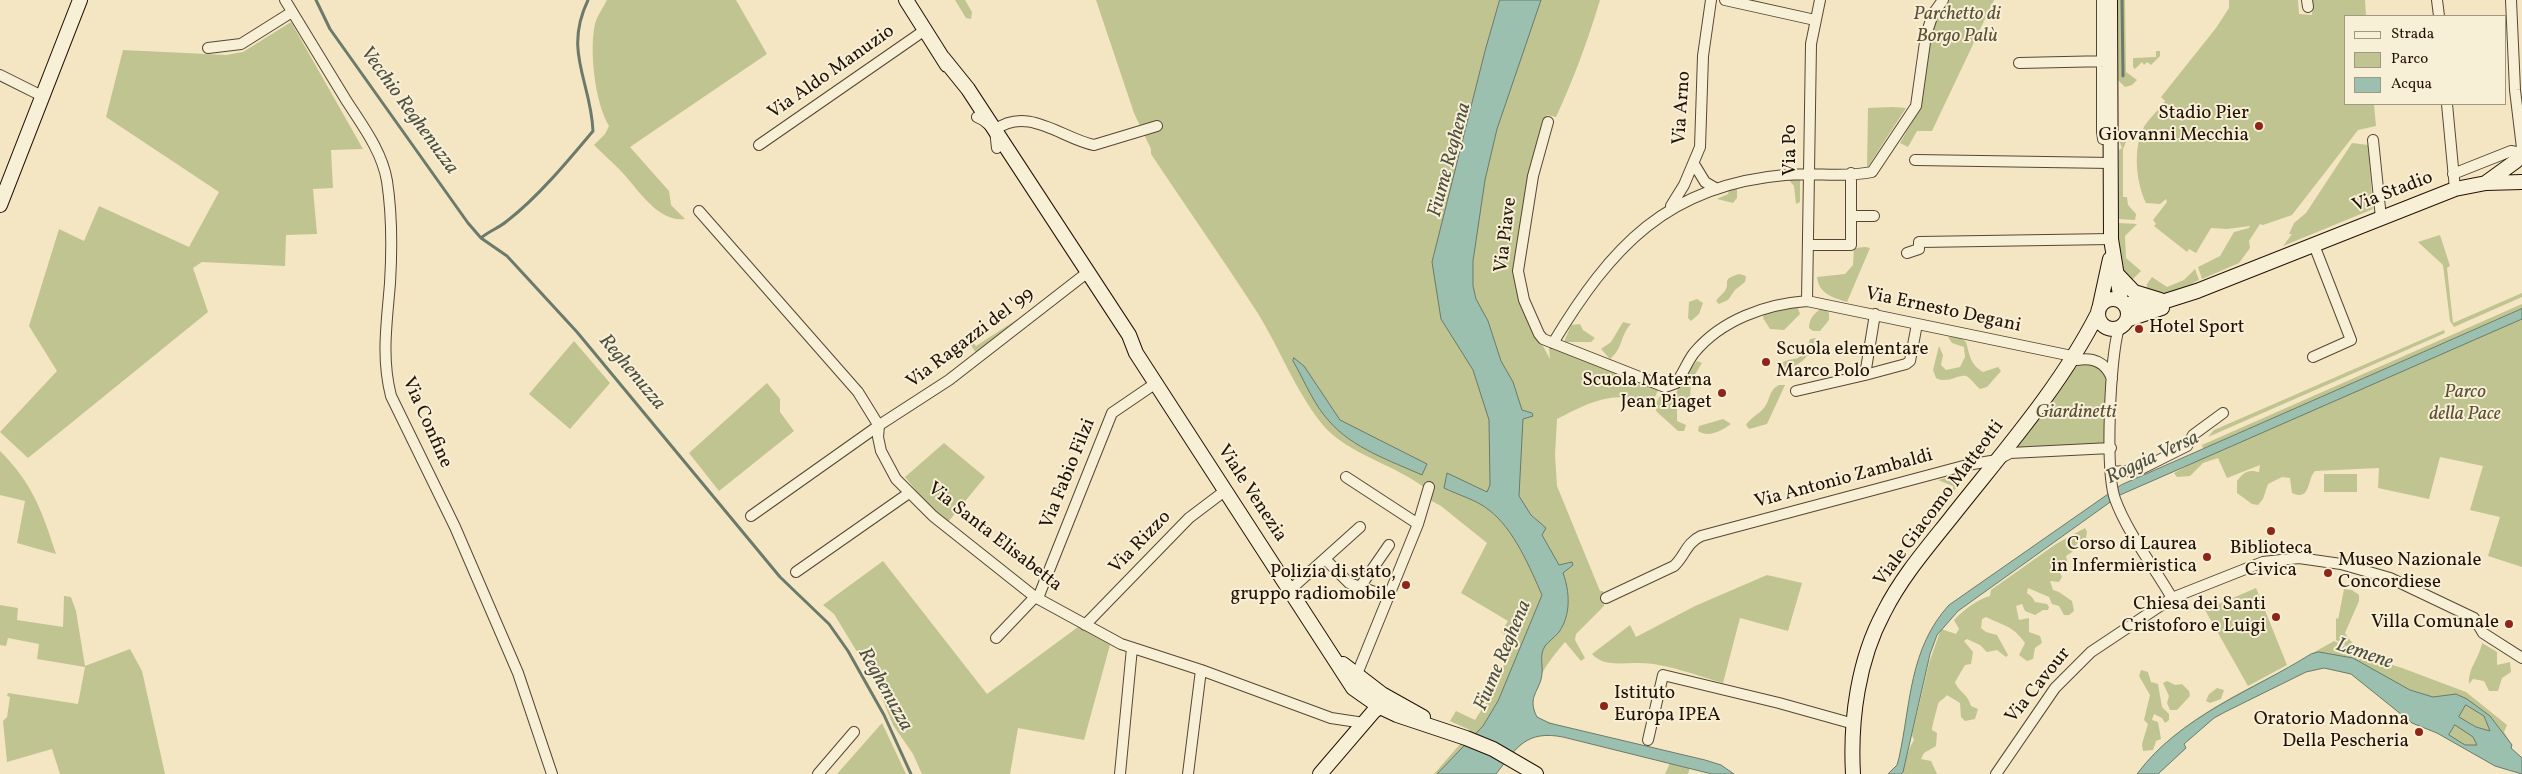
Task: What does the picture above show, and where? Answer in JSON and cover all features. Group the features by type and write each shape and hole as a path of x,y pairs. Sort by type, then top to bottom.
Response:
{"main road":[{"path":"0,205 80,0"},
{"name":"Viale Venezia","path":"906,0 943,58 977,118 1085,274"},
{"path":"2110,0 2106,61 2111,140 2111,241 2123,303 2128,312 2119,326 2100,321 2099,309 2108,300 2123,303"},
{"name":"Viale Venezia","path":"943,58 968,89 995,130 1128,341 1335,656 1380,707 1397,715 1452,732"},
{"name":"Via Stadio","path":"2520,156 2516,173 2522,181"},
{"name":"Via Stadio","path":"2486,183 2520,156"},
{"name":"Via Stadio","path":"2123,303 2142,305 2165,301 2209,287 2455,189 2486,183 2522,181"},
{"name":"Viale Giacomo Matteotti","path":"1853,774 1854,724 1864,665 1883,612 1905,576 1997,460 2074,358 2099,309 2108,274 2111,241"},
{"path":"2116,272 2134,292 2149,298 2165,301"},
{"name":"Via Stadio","path":"2119,326 2189,298 2209,287"},
{"name":"Viale Giacomo Matteotti","path":"2074,358 2098,335 2119,326"},
{"name":"Viale Venezia","path":"1359,682 1472,741 1492,756 1525,770"},
{"name":"Viale Venezia","path":"1359,682 1370,721"},
{"name":"Viale Venezia","path":"1380,707 1394,706 1412,716 1422,716"},
{"path":"1320,774 1370,721 1380,707"},
{"path":"1370,721 1397,715"}],"street":[{"name":"Via Confine","path":"284,0 368,134 382,161 387,179 391,234 390,283 384,347 386,376 391,396 455,527 518,673 552,774"},
{"name":"Via Arno","path":"1667,211 1684,185 1700,148 1703,56 1711,0"},
{"path":"1725,0 1815,20"},
{"name":"Via Po","path":"1807,301 1811,44 1820,0"},
{"path":"1553,343 1578,301 1620,250 1667,211 1690,198 1716,189 1762,178 1872,172 1877,168 1913,112 1918,99 1922,54 1926,35 1933,14 1943,0"},
{"path":"2019,63 2106,61 2102,0"},
{"path":"2437,0 2439,15"},
{"path":"2511,0 2515,90 2522,148"},
{"path":"208,48 241,44 292,12"},
{"name":"Via Aldo Manuzio","path":"759,145 925,30"},
{"path":"0,75 42,96"},
{"path":"2447,105 2455,189"},
{"name":"Viale Venezia","path":"977,118 983,120 995,130 997,148"},
{"path":"995,130 1008,122 1042,124 1084,143 1094,145 1157,126"},
{"name":"Via Piave","path":"1548,122 1533,176 1518,271 1519,284 1539,334 1543,339 1553,343 1665,386 1671,386"},
{"path":"2373,140 2381,218"},
{"name":"Via Stadio","path":"2453,174 2511,151 2520,156"},
{"path":"1915,160 2111,163"},
{"path":"1694,164 1705,182 1716,189"},
{"path":"1809,245 1852,245 1851,173"},
{"name":"Via Santa Elisabetta","path":"698,211 858,392 879,426 878,436 887,465 909,493 933,516 1037,598 1085,625 1132,648 1201,670 1331,718 1370,721"},
{"path":"1851,216 1874,216"},
{"path":"1907,253 1919,249 1919,242 2111,241"},
{"path":"2312,357 2351,340 2314,244"},
{"name":"Via Ragazzi del '99","path":"751,516 879,426 949,380 1085,274"},
{"name":"Via Ernesto Degani","path":"1671,386 1680,377 1701,345 1728,325 1772,306 1807,301 2074,358 2090,358 2101,363 2110,373 2112,380"},
{"path":"1865,376 1875,314"},
{"path":"1796,391 1865,376 1906,364 1910,361 1918,324"},
{"path":"2119,326 2115,342 2112,380 2111,472 2114,494 2172,598"},
{"name":"Via Fabio Filzi","path":"1037,598 1112,413 1156,383"},
{"path":"2111,472 2139,470 2187,446 2193,435 2223,413"},
{"name":"Via Antonio Zambaldi","path":"1606,598 1674,566 1680,560 1692,540 1700,536 1967,465 1997,460 2018,452 2111,448"},
{"path":"1346,476 1418,524"},
{"path":"1359,682 1389,597 1418,524 1429,487"},
{"name":"Via Rizzo","path":"1085,625 1189,518 1226,490"},
{"path":"796,572 909,493"},
{"path":"1291,589 1360,526"},
{"path":"1360,587 1389,545"},
{"name":"Via Cavour","path":"1996,774 2022,732 2066,675 2091,652 2172,598 2263,562 2294,557 2341,564 2405,583 2474,618 2483,633 2522,658"},
{"path":"1325,559 1349,583 1389,597"},
{"path":"996,638 1037,598"},
{"path":"1120,774 1132,648"},
{"path":"1188,774 1201,670"},
{"path":"1648,740 1663,675 1779,702 1854,724"},
{"path":"818,774 854,732"}],"green space":[{"path":"607,0 736,0 767,54 630,147 669,191 671,205 685,219 675,219 657,210 594,145 605,134 609,126 600,104 593,62 595,24"},
{"path":"955,0 965,0 972,12 971,19 966,18"},
{"path":"1096,0 1600,0 1569,88 1556,117 1547,115 1532,162 1514,268 1517,292 1525,313 1550,359 1549,348 1553,347 1659,388 1650,408 1639,401 1615,397 1592,403 1557,419 1555,455 1557,486 1600,591 1603,591 1604,606 1576,634 1575,640 1585,658 1581,661 1565,642 1540,677 1534,697 1534,707 1537,717 1554,724 1551,735 1533,738 1525,742 1513,753 1496,774 1434,774 1470,730 1450,721 1456,711 1475,720 1499,682 1511,640 1501,632 1508,621 1461,593 1487,543 1441,506 1430,500 1431,493 1418,483 1360,453 1333,435 1312,411 1257,312 1151,154 1151,149 1134,113"},
{"name":"Parchetto di Borgo Palù","path":"1949,0 1994,0 1932,131 1917,131 1908,147 1900,143 1918,112 1932,31 1937,16"},
{"path":"2114,0 2125,0 2126,72 2137,80 2132,85 2125,87 2115,77"},
{"name":"Stadio Pier Giovanni Mecchia","path":"2229,0 2298,0 2299,14 2312,15 2313,0 2365,0 2366,15 2344,15 2344,105 2374,105 2376,126 2358,130 2292,215 2263,225 2260,224 2249,241 2250,248 2239,263 2202,279 2198,267 2220,256 2234,232 2249,228 2250,226 2227,229 2211,228 2196,253 2189,249 2187,252 2154,226 2156,224 2153,220 2167,202 2166,199 2160,204 2146,203 2138,176 2137,156 2140,137 2145,126 2165,101 2161,97 2216,28 2229,8"},
{"path":"291,22 363,149 331,150 333,188 313,189 317,234 286,235 285,266 202,262 193,268 208,312 28,458 0,432 57,371 29,326 59,229 84,241 99,206 189,247 219,192 106,117 123,50 226,55 243,52"},
{"path":"2156,51 2160,51 2160,56 2151,65 2147,62 2144,65 2142,62 2135,69 2133,67 2133,58 2156,57"},
{"path":"1868,108 1906,108 1867,168"},
{"path":"2121,138 2126,142 2123,149 2123,197 2127,197 2128,205 2136,214 2135,220 2118,219 2119,150 2122,148 2119,140"},
{"path":"2352,143 2368,145 2373,209 2283,246 2292,234 2289,234 2294,223 2306,213"},
{"path":"1793,176 1800,180 1800,202 1796,204 1794,186 1789,180"},
{"path":"1730,187 1737,187 1737,198 1733,203 1717,199 1728,194"},
{"path":"2118,223 2137,224 2125,236 2126,258 2141,271 2130,282 2121,270"},
{"path":"2440,235 2450,266 2447,268 2453,323 2522,293 2522,297 2454,327 2450,321 2443,265 2418,242"},
{"path":"1854,248 1870,248 1847,302 1823,291 1817,277 1845,274 1853,265"},
{"path":"2195,269 2199,280 2193,283 2195,289 2159,296 2146,293 2147,284 2152,277 2167,287 2184,280"},
{"path":"1739,274 1746,276 1745,282 1735,290 1728,300 1719,304 1716,301 1727,288 1728,279"},
{"path":"1697,299 1703,303 1699,314 1691,321 1688,318 1689,302"},
{"path":"2522,304 2522,309 2203,449 2202,445"},
{"path":"1797,306 1800,314 1784,330 1770,329 1763,318 1764,312"},
{"path":"1824,307 1829,313 1829,320 1820,331 1813,331 1809,328 1811,318"},
{"path":"1030,311 976,353 969,342 971,340 976,346"},
{"name":"Parco della Pace","path":"2522,319 2522,567 2488,556 2500,517 2470,510 2483,466 2440,457 2429,499 2378,488 2379,468 2315,471 2306,492 2298,495 2292,493 2290,478 2282,477 2268,484 2263,499 2258,505 2252,504 2237,493 2237,481 2246,472 2259,472 2260,465 2227,478 2218,458 2203,463 2190,476 2177,477 2174,473 2223,447"},
{"path":"1623,322 1631,324 1627,328 1617,351 1610,359 1601,349 1611,342"},
{"path":"1580,324 1583,330 1595,338 1591,342 1564,342 1571,325"},
{"path":"2444,330 2445,333 2208,437 2214,430"},
{"path":"1959,336 1966,342 1975,366 1983,372 1998,367 2001,371 1987,387 1980,389 1970,378 1965,376 1945,380 1936,378 1933,370 1939,346 1943,355 1941,365 1946,370 1960,367 1965,357 1964,347 1952,343 1948,337"},
{"path":"1816,338 1808,355 1800,363 1783,368 1780,365 1788,360 1800,357 1807,348 1810,339"},
{"path":"574,341 610,383 570,429 529,394"},
{"path":"1697,361 1702,363 1691,381 1690,401 1681,402 1677,407 1677,421 1686,425 1684,431 1678,431 1657,412 1654,406 1660,396 1676,393 1684,377"},
{"name":"Giardinetti","path":"2090,363 2103,372 2106,379 2107,445 2009,449 2070,373 2079,364"},
{"path":"767,383 780,399 780,412 794,431 719,491 689,453"},
{"path":"1779,385 1785,385 1767,424 1749,429 1746,425 1764,408 1771,393"},
{"path":"1723,419 1731,424 1711,434 1698,431 1699,426"},
{"path":"944,443 985,477 948,522 928,505 905,477"},
{"path":"0,451 29,487 41,511 56,554 17,543 25,501 0,495"},
{"path":"1969,472 1953,492 1953,486 1938,480"},
{"path":"2324,474 2357,474 2357,492 2324,492"},
{"path":"2085,528 2087,532 2086,538 2078,542 2072,552 2066,556 2068,564 2060,573 2062,577 2059,582 2050,581 2053,590 2072,601 2074,611 2069,615 2064,615 2059,606 2052,604 2049,597 2028,588 2027,593 2035,602 2047,604 2049,607 2048,610 2043,610 2035,615 2025,611 2022,604 2016,606 2019,620 2029,618 2029,632 2040,636 2042,643 2035,648 2033,659 2027,661 2019,655 2025,643 2016,633 1986,617 1982,619 1981,628 1986,632 1997,635 2008,655 2006,657 1997,650 1987,652 1980,645 1967,639 1964,641 1973,652 1971,664 1965,665 1955,682 1971,706 1978,709 1975,719 1965,721 1961,717 1960,703 1947,695 1938,704 1933,725 1932,730 1937,733 1936,746 1924,753 1921,759 1931,761 1937,774 1901,774 1914,740 1912,735 1929,663 1941,629 1956,634 1959,629 1954,620 1961,613 1975,603 1990,596 1991,590 2056,544"},
{"path":"883,561 987,694 1078,627 1110,645 1084,740 1018,728 1010,774 922,774 913,754 893,725 876,683 834,614 823,605"},
{"path":"1767,575 1802,583 1788,631 1740,618 1723,683 1660,665 1608,663 1592,654 1630,625 1636,637 1695,606"},
{"path":"2256,588 2287,665 2248,686 2205,610"},
{"path":"2344,589 2352,590 2359,595 2359,601 2345,633 2353,644 2349,648 2336,640 2336,618 2338,619"},
{"path":"64,596 71,597 76,611 85,666 130,649 142,671 165,774 60,774 52,749 7,762 3,721 7,717 10,697 7,696 8,693 78,704 85,667 37,659 39,644 8,638 6,646 0,645 0,605 18,608 17,620 63,627"},
{"path":"2334,641 2367,657 2466,692 2507,725 2504,732 2512,745 2511,748 2522,758 2522,774 2495,766 2437,733 2412,723 2351,674 2324,668 2306,672 2214,718 2184,744 2186,748 2158,774 2137,774 2174,735 2196,719 2243,691 2316,654 2311,654"},
{"path":"2482,643 2497,652 2497,665 2510,662 2511,672 2502,678 2498,691 2489,691 2484,681 2473,679 2469,684 2470,673"},
{"path":"2141,670 2148,672 2151,682 2158,684 2162,707 2169,714 2169,720 2165,723 2162,718 2154,714 2152,720 2158,722 2161,739 2156,741 2153,750 2143,751 2142,744 2148,724 2144,720 2150,695 2139,676"},
{"path":"2167,681 2175,685 2182,684 2189,691 2190,696 2177,710 2170,710 2167,703 2169,696 2163,683"},
{"path":"2217,688 2224,690 2221,699 2210,703 2206,701 2209,694"},
{"path":"882,723 906,774 837,774"},
{"path":"1670,763 1690,768 1688,774 1665,774"}],"water":[{"path":"1500,0 1541,0 1497,129 1485,180 1473,261 1473,286 1476,299 1488,321 1501,361 1513,382 1522,410 1532,413 1533,416 1523,419 1519,496 1531,515 1546,528 1542,535 1559,565 1572,562 1573,565 1563,573 1568,596 1566,618 1559,632 1543,650 1541,679 1533,699 1534,710 1537,717 1549,723 1705,760 1721,765 1734,774 1712,774 1550,735 1540,736 1523,743 1496,774 1437,774 1483,726 1498,701 1542,595 1514,538 1498,518 1479,503 1444,488 1447,473 1487,492 1490,485 1489,420 1473,370 1441,319 1432,262 1485,51"},
{"name":"Roggia Versa","path":"2522,309 2522,319 2120,495 1958,611 1937,635 1930,654 1903,772 1901,774 1888,774 1897,765 1899,758 1919,658 1936,622 1949,605 2121,485"},
{"path":"1294,358 1304,366 1340,420 1427,464 1422,475 1372,453 1338,430 1324,415 1314,400 1293,361"},
{"path":"2319,652 2353,658 2410,690 2433,697 2456,694 2467,699 2490,716 2512,745 2511,748 2522,758 2522,774 2495,766 2437,733 2412,723 2351,674 2324,668 2306,672 2214,718 2184,744 2186,748 2158,774 2137,774 2154,754 2195,720 2311,654","holes":["2466,705 2484,716 2490,731 2476,727 2459,717","2455,725 2473,737 2477,745 2465,745 2449,735"]}],"waterway":[{"name":"Vecchio Reghenuzza","path":"316,0 330,29 468,223 481,238"},
{"name":"Reghenuzza","path":"588,0 581,19 578,51 593,131 563,167 530,201 504,223 481,238 507,256 577,332 780,577 829,624 848,651 884,715 911,774"},
{"path":"2122,0 2123,76"}],"place":[{"name":"Stadio Pier Giovanni Mecchia","path":"2259,126"},
{"name":"Hotel Sport","path":"2139,329"},
{"name":"Scuola elementare Marco Polo","path":"1766,362"},
{"name":"Scuola Materna Jean Piaget","path":"1722,393"},
{"name":"Biblioteca Civica","path":"2271,531"},
{"name":"Corso di Laurea in Infermieristica","path":"2207,557"},
{"name":"Museo Nazionale Concordiese","path":"2328,573"},
{"name":"Polizia di stato, gruppo radiomobile","path":"1406,585"},
{"name":"Chiesa dei Santi Cristoforo e Luigi","path":"2276,617"},
{"name":"Villa Comunale","path":"2509,624"},
{"name":"Istituto Europa IPEA","path":"1604,706"},
{"name":"Oratorio Madonna Della Pescheria","path":"2419,732"}],"water label":[{"name":"Fiume Reghena","path":"1451,160"},
{"name":"Lemene","path":"2364,655"},
{"name":"Fiume Reghena","path":"1504,656"}]}
